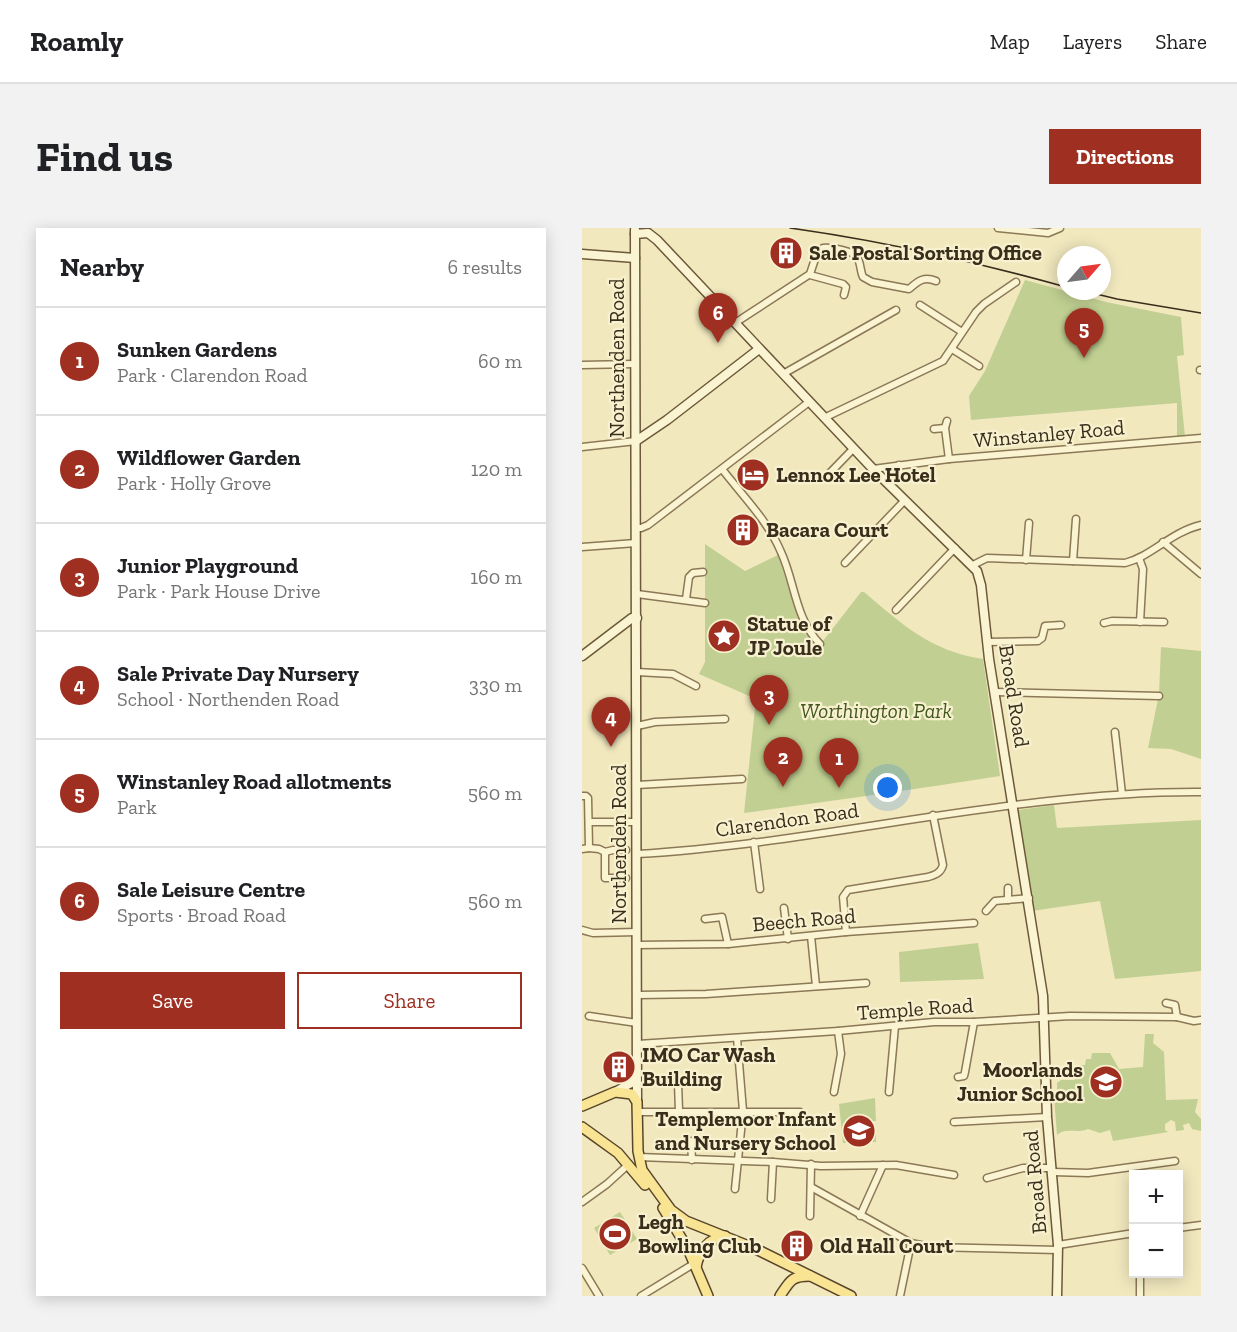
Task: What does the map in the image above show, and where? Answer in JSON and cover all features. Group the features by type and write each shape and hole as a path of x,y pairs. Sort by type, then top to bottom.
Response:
{"main road":[{"path":"582,1115 584,1106 615,1092 632,1094 638,1107"},
{"name":"Northenden Road","path":"638,1107 639,1157 642,1170 678,1217 726,1236"},
{"path":"582,1122 585,1129 629,1164 675,1226 696,1265 708,1296"},
{"path":"696,1265 699,1255 708,1243 718,1237 726,1236 851,1296"},
{"path":"778,1260 788,1275 788,1284"},
{"path":"780,1296 796,1277 810,1276"}],"street":[{"path":"998,228 1048,233 1060,228"},
{"name":"Broad Road","path":"635,231 646,230 853,449 977,571 981,585 994,692 1029,898 1045,1017 1047,1117 1058,1248 1057,1296"},
{"name":"Northenden Road","path":"635,231 638,1107"},
{"path":"735,323 810,275 818,253 826,247 854,253 858,258 863,277 873,282 909,290 923,278 936,281"},
{"path":"582,254 635,258"},
{"path":"810,275 843,284 846,287 844,295"},
{"path":"824,418 936,365 947,357 962,332 984,304 1016,282"},
{"path":"920,305 962,332"},
{"path":"783,374 896,310"},
{"path":"582,447 636,441 759,349"},
{"path":"952,349 979,366"},
{"path":"582,365 635,364"},
{"path":"636,528 648,525 809,402"},
{"path":"934,429 946,424 949,459"},
{"name":"Winstanley Road","path":"873,469 949,459 1201,438"},
{"path":"825,478 853,449"},
{"path":"886,482 899,465"},
{"path":"722,469 775,538 785,560 805,623 820,644"},
{"path":"845,563 905,500"},
{"path":"1073,561 1076,519"},
{"path":"1026,560 1029,523"},
{"path":"973,566 987,558 1125,563 1139,558 1185,530 1201,525"},
{"path":"1163,542 1201,574"},
{"path":"582,547 636,543"},
{"path":"896,610 955,548"},
{"path":"1139,558 1143,569 1140,622"},
{"path":"686,599 688,577 693,573 704,572"},
{"path":"637,594 705,603"},
{"path":"582,656 632,618 637,618"},
{"path":"1104,623 1112,621 1164,622"},
{"path":"987,642 1038,641 1042,638 1045,626 1061,625"},
{"path":"637,672 673,674 696,686"},
{"path":"994,692 1159,696"},
{"path":"637,726 656,722 725,719"},
{"path":"1115,732 1122,794"},
{"path":"637,785 742,779"},
{"name":"Clarendon Road","path":"637,854 682,852 1012,804 1143,792 1201,792"},
{"path":"582,796 588,796 589,822 586,848 600,849 605,852 626,850"},
{"path":"846,932 843,894 848,890 928,877 939,873 943,865 933,816"},
{"path":"589,822 637,822"},
{"path":"754,842 760,889"},
{"path":"605,852 605,878 626,879"},
{"path":"1008,888 1008,900"},
{"path":"986,910 992,902 1029,898"},
{"path":"784,908 788,939"},
{"path":"705,919 722,916 728,944"},
{"name":"Beech Road","path":"637,945 728,944 846,932 974,923"},
{"path":"582,930 594,933 637,932"},
{"path":"811,936 816,986"},
{"path":"638,995 705,994 866,983"},
{"path":"1166,1003 1175,1005 1177,1017"},
{"path":"589,1016 638,1023"},
{"name":"Temple Road","path":"638,1044 838,1032 934,1022 1045,1017 1177,1017 1198,1021 1201,1025"},
{"path":"958,1077 964,1076 974,1022"},
{"path":"889,1092 895,1026"},
{"path":"834,1092 841,1054 838,1032"},
{"path":"735,1190 743,1111 737,1038"},
{"path":"615,1092 631,1083 637,1070"},
{"path":"1020,1071 1046,1070"},
{"path":"678,1083 679,1111"},
{"path":"638,1107 679,1111 800,1112"},
{"path":"954,1122 1047,1117"},
{"path":"689,1160 691,1141"},
{"path":"639,1157 811,1164 820,1167 883,1165 915,1167 942,1175 954,1175"},
{"path":"987,1178 1023,1168 1088,1173 1175,1161"},
{"path":"771,1199 773,1162"},
{"path":"582,1202 629,1164"},
{"path":"810,1216 811,1164"},
{"path":"860,1216 883,1165"},
{"path":"811,1185 860,1216 912,1243 930,1247 1058,1248 1129,1234"},
{"path":"1183,1227 1201,1225"},
{"path":"900,1296 912,1243"},
{"path":"641,1296 696,1265"},
{"path":"582,1268 599,1296"},
{"path":"1140,1278 1140,1296"}],"green space":[{"path":"1025,280 1057,289 1057,300 1099,300 1181,317 1184,355 1177,356 1185,437 1177,439 1177,403 971,420 969,396 985,371"},
{"name":"Worthington Park","path":"705,544 745,571 778,555 802,630 819,648 861,592 864,592 904,625 932,643 947,650 983,659 1000,776 744,813 756,699 699,674 705,662"},
{"path":"1161,647 1201,651 1201,759 1171,749 1148,748 1159,694"},
{"path":"1054,805 1057,828 1201,820 1201,971 1115,979 1100,901 1032,911 1018,810"},
{"path":"978,943 984,979 900,982 899,952"},
{"name":"Moorlands Junior School","path":"1145,1034 1154,1034 1153,1043 1164,1052 1166,1100 1198,1099 1195,1112 1201,1119 1201,1131 1192,1129 1189,1123 1183,1125 1184,1130 1176,1131 1175,1122 1171,1120 1165,1124 1165,1130 1168,1132 1113,1141 1110,1130 1100,1133 1088,1129 1064,1131 1057,1135 1054,1097 1057,1097 1057,1083 1061,1080 1075,1080 1076,1070 1080,1070 1080,1065 1085,1065 1086,1059 1091,1059 1092,1053 1110,1053 1119,1069 1143,1067"},
{"path":"875,1098 876,1121 870,1121 870,1127 876,1127 876,1142 843,1143 839,1104"},
{"name":"Legh Bowling Club","path":"620,1212 637,1239 610,1255 594,1228"}],"tram line":[{"path":"790,228 929,253 1057,285"},
{"path":"1111,298 1201,313"}],"place":[{"name":"Sale Postal Sorting Office","path":"786,253"},
{"name":"Sale Leisure Centre","path":"718,343"},
{"name":"Winstanley Road allotments","path":"1084,358"},
{"name":"Lennox Lee Hotel","path":"753,475"},
{"name":"Bacara Court","path":"743,530"},
{"name":"Statue of JP Joule","path":"724,636"},
{"name":"Junior Playground","path":"769,725"},
{"name":"Sale Private Day Nursery","path":"611,747"},
{"name":"Wildflower Garden","path":"783,787"},
{"name":"Sunken Gardens","path":"839,788"},
{"name":"IMO Car Wash Building","path":"619,1067"},
{"name":"Moorlands Junior School","path":"1106,1082"},
{"name":"Templemoor Infant and Nursery School","path":"859,1131"},
{"name":"Legh Bowling Club","path":"615,1234"},
{"name":"Old Hall Court","path":"797,1246"}]}
